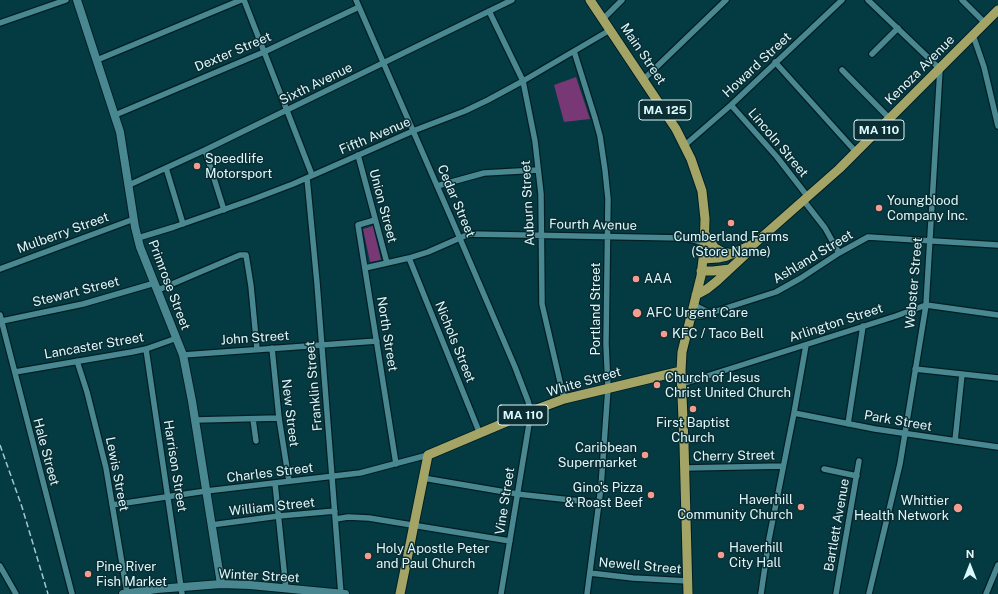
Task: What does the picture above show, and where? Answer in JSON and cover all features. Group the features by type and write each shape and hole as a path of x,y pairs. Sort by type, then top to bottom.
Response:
{"main road":[{"name":"Primrose Street","path":"76,0 115,115 122,142 138,238 177,338 182,355 195,420 221,584"},
{"name":"Main Street","path":"590,0 668,114 685,145 702,191 705,239 703,259 692,315 682,352 681,371 688,594"},
{"name":"Kenoza Avenue","path":"695,300 746,254 754,244 806,199 856,152 998,10"},
{"path":"705,239 722,252 732,254"},
{"name":"Kenoza Avenue","path":"703,259 718,258 732,254 754,244"},
{"path":"701,271 713,272 731,268"},
{"name":"White Street","path":"428,455 564,399 681,371"},
{"path":"400,594 428,455"},
{"name":"Winter Street","path":"125,594 182,591 221,584 264,590 286,589 345,594"}],"street":[{"path":"0,23 66,0"},
{"path":"97,60 243,0"},
{"name":"Franklin Street","path":"243,0 287,110 306,164 309,177 341,594"},
{"name":"Cedar Street","path":"356,0 438,186 515,367 531,412"},
{"name":"Sixth Avenue","path":"129,185 384,64 512,0"},
{"path":"603,18 622,0"},
{"path":"644,79 726,0"},
{"name":"Howard Street","path":"685,145 731,105 842,0"},
{"path":"868,0 940,69"},
{"path":"962,0 985,23"},
{"name":"Dexter Street","path":"115,115 264,52 359,7"},
{"name":"Auburn Street","path":"489,12 523,81 535,141 541,194 541,298 564,399"},
{"path":"872,54 898,28"},
{"name":"Fifth Avenue","path":"138,238 252,200 309,177 413,131 465,111 523,81 610,30"},
{"path":"973,35 984,67 998,126"},
{"name":"Portland Street","path":"574,51 595,118 603,152 608,199 606,344 608,388 605,442 587,594"},
{"path":"776,62 856,152"},
{"name":"Webster Street","path":"869,594 897,479 906,434 926,304 940,69"},
{"path":"842,70 890,119"},
{"name":"Lincoln Street","path":"731,105 776,157 806,199 839,252"},
{"path":"205,150 224,210"},
{"name":"Union Street","path":"358,155 387,263"},
{"path":"166,168 183,224"},
{"path":"438,186 484,173 538,170"},
{"name":"Mulberry Street","path":"0,269 134,219"},
{"name":"North Street","path":"375,220 358,225 396,464"},
{"name":"Fourth Avenue","path":"366,268 428,252 469,234 683,238 694,240 705,239"},
{"name":"Ashland Street","path":"692,315 701,316 776,292 801,278 839,252 868,237 998,244"},
{"name":"Stewart Street","path":"1,318 83,304 157,286 240,255 246,255 251,286 257,349"},
{"name":"Nichols Street","path":"409,258 480,434"},
{"path":"695,300 710,313"},
{"name":"Arlington Street","path":"682,384 806,345 926,304 998,315"},
{"name":"Hale Street","path":"1,318 72,594"},
{"path":"848,424 863,326"},
{"name":"Lancaster Street","path":"15,372 146,349 177,338"},
{"name":"John Street","path":"182,355 377,341"},
{"path":"761,594 769,539 806,345"},
{"name":"New Street","path":"272,348 279,418 289,481"},
{"name":"Harrison Street","path":"146,349 182,591"},
{"name":"Lewis Street","path":"77,361 87,392 106,468 125,594"},
{"path":"915,369 998,378"},
{"path":"955,441 962,374"},
{"name":"Vine Street","path":"501,594 531,412"},
{"name":"Park Street","path":"794,412 848,424 906,434 998,447"},
{"path":"195,420 279,418"},
{"path":"253,419 256,441"},
{"name":"Charles Street","path":"112,505 206,491 360,473 428,455"},
{"name":"Bartlett Avenue","path":"836,594 859,461"},
{"name":"Cherry Street","path":"685,468 783,466"},
{"path":"824,469 857,476"},
{"path":"423,478 517,494 598,503"},
{"path":"275,483 286,589"},
{"name":"William Street","path":"211,525 279,516 335,511"},
{"path":"336,519 360,517 510,541"},
{"path":"986,594 998,565"},
{"path":"0,566 16,594"},
{"name":"Newell Street","path":"590,573 633,578 688,581"}],"shaded area":[{"path":"576,77 590,119 564,122 554,85"},
{"path":"373,226 381,260 370,262 363,229"}],"railway":[{"path":"0,445 22,507 48,594"}],"place":[{"name":"Speedlife Motorsport","path":"197,166"},
{"name":"Youngblood Company Inc.","path":"879,208"},
{"name":"Cumberland Farms (Store Name)","path":"731,223"},
{"name":"AAA","path":"636,279"},
{"name":"AFC Urgent Care","path":"637,313"},
{"name":"KFC / Taco Bell","path":"664,334"},
{"name":"Church of Jesus Christ United Church","path":"657,385"},
{"name":"First Baptist Church","path":"693,409"},
{"name":"Caribbean Supermarket","path":"645,455"},
{"name":"Gino's Pizza & Roast Beef","path":"651,495"},
{"name":"Haverhill Community Church","path":"801,507"},
{"name":"Whittier Health Network","path":"958,508"},
{"name":"Haverhill City Hall","path":"721,555"},
{"name":"Holy Apostle Peter and Paul Church","path":"368,556"},
{"name":"Pine River Fish Market","path":"88,574"}]}
